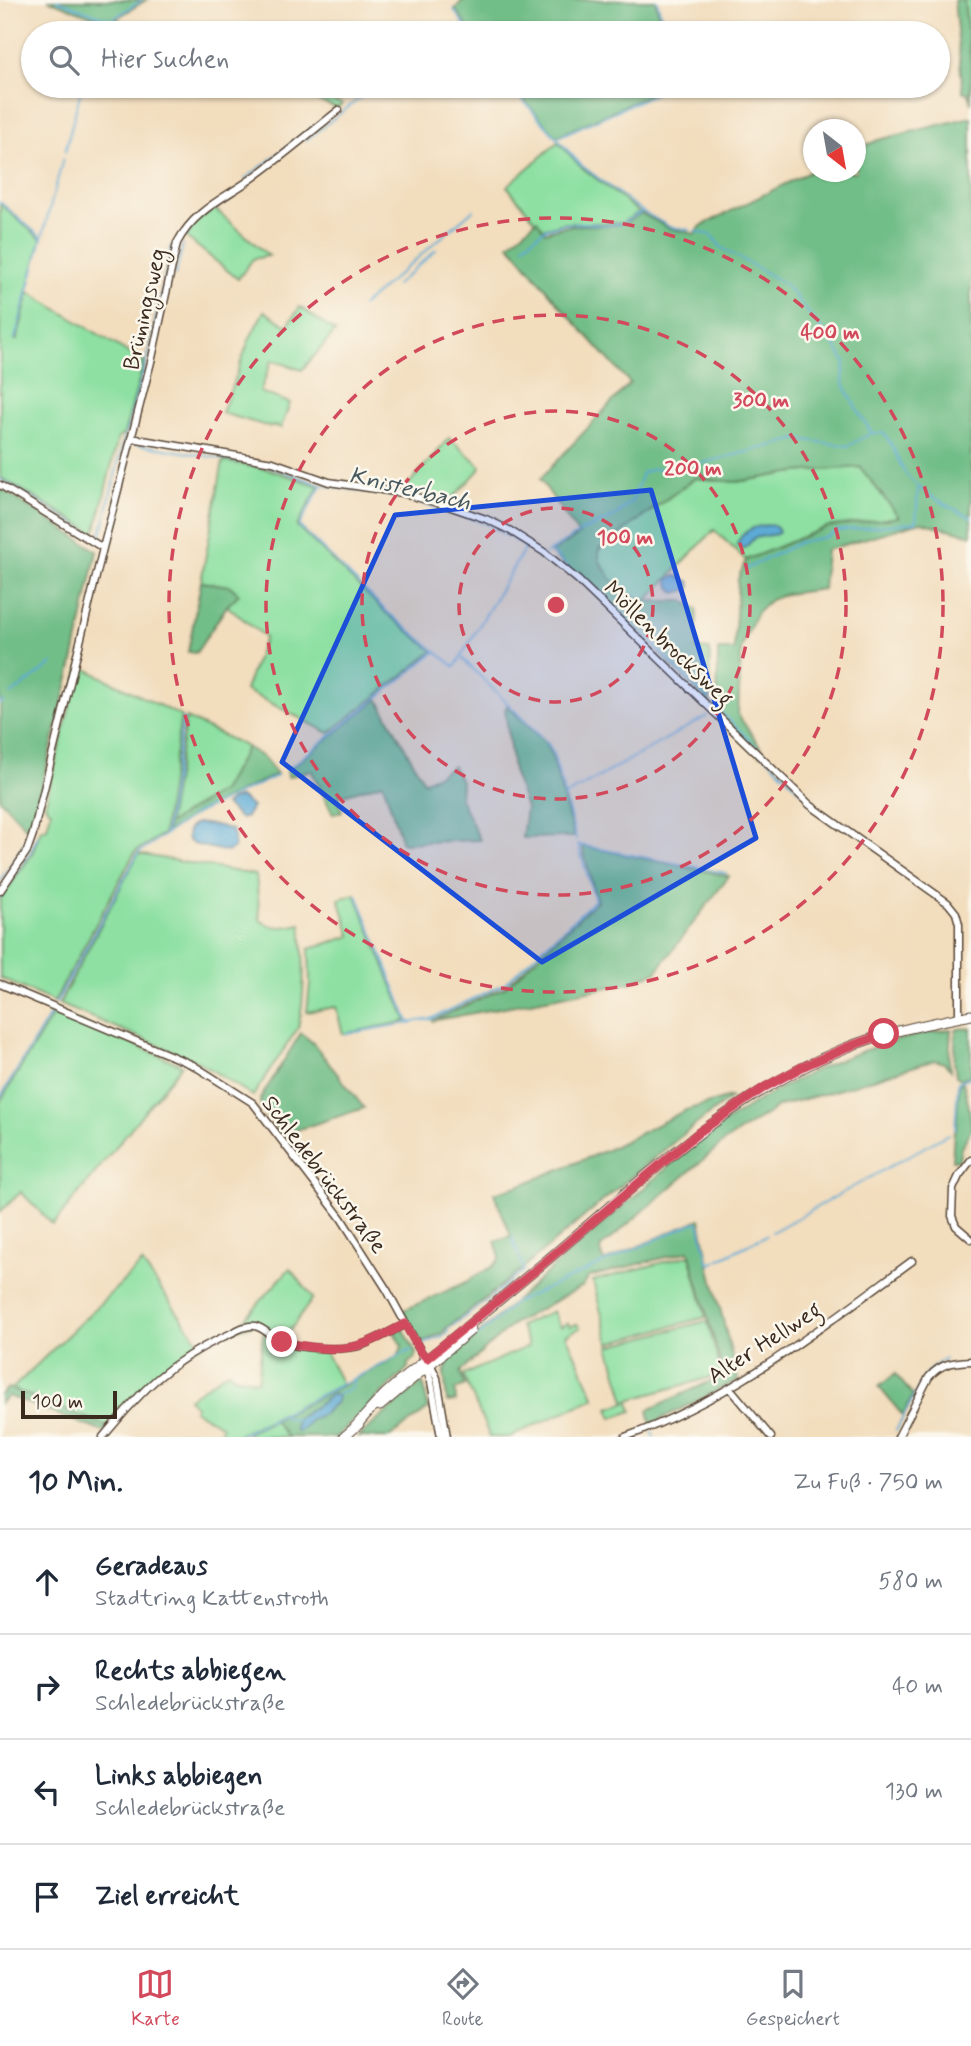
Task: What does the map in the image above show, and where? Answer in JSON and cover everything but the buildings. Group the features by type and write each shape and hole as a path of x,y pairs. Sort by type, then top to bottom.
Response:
{"main road":[{"path":"344,1437 426,1361 699,1132 765,1087 802,1067 884,1034 966,1017"}],"street":[{"name":"Brüningsweg","path":"0,891 31,842 152,358 177,243 185,228 206,208 254,177 340,110"},
{"name":"Möllenbrocksweg","path":"131,438 273,462 329,482 413,496 486,519 546,554 578,580 810,805 948,903 956,913 959,924 966,1017"},
{"path":"0,485 103,548"},
{"name":"Schledebrückstraße","path":"0,984 193,1065 253,1103 367,1256 437,1378 447,1437"},
{"path":"971,1160 953,1189 952,1216 956,1226 971,1239"},
{"name":"Alter Hellweg","path":"625,1437 669,1420 730,1388 839,1315 912,1261"},
{"path":"103,1437 144,1390 166,1370 201,1347 245,1327 255,1326 282,1342 310,1347 348,1347 361,1345 405,1324"},
{"name":"Schledebrückstraße","path":"426,1361 441,1437"},
{"path":"898,1437 933,1371 949,1362 971,1361"},
{"path":"730,1388 771,1437"}],"highlighted area":[{"path":"651,490 756,838 542,962 282,762 395,515"}],"green space":[{"path":"48,0 146,0 113,21 99,19"},
{"path":"463,0 655,0 661,21 464,21 455,9"},
{"path":"954,0 964,0 971,64 971,104 968,92 963,92"},
{"path":"964,0 971,0 971,64"},
{"path":"310,98 326,98 342,104 337,108"},
{"path":"522,98 642,98 556,137"},
{"path":"971,117 971,535 921,522 826,550 823,589 786,594 770,600 757,612 741,648 738,715 764,752 760,755 717,712 718,650 734,650 738,579 746,560 827,527 899,517 860,467 796,472 736,482 695,478 599,549 599,560 622,591 645,601 684,601 697,609 697,649 710,650 710,705 646,640 551,553 579,535 540,479 630,383 509,244 537,220 545,232 573,226 620,224 641,213 669,228 695,234 701,226 803,175 803,182 866,182 866,145 878,140"},
{"path":"558,142 580,166 639,212 621,223 564,223 542,229 507,186"},
{"path":"0,204 41,239 15,340 29,292 144,362 124,434 118,438 95,533 0,477"},
{"path":"214,208 269,256 253,259 238,279 186,237 196,222"},
{"path":"300,307 335,332 302,370 272,360 260,392 290,403 281,428 222,413 250,338 264,311 287,326"},
{"path":"449,438 481,466 480,469 454,497 448,499 406,489 407,486"},
{"path":"223,461 271,470 319,486 297,526 386,613 433,651 329,733 245,690 265,637 227,606 239,594 230,586 201,582"},
{"path":"860,467 900,518 827,527 746,560 714,530 645,602 622,591 599,560 599,550 695,478 736,482 796,472"},
{"path":"0,488 97,551 73,662 30,832 0,799"},
{"path":"201,582 230,586 239,594 227,606 196,653 188,652"},
{"path":"80,666 181,716 163,834 135,852 54,1002 0,978 0,900 32,854 41,829 47,828 51,811 45,805"},
{"path":"378,699 424,782 453,766 461,781 460,798 480,840 402,843 383,783 337,797 342,811 333,814 311,770 288,777 287,771"},
{"path":"507,706 547,744 574,837 522,838 526,808 513,771 505,709"},
{"path":"186,718 247,747 223,790 168,824"},
{"path":"247,747 264,758 277,774 197,813 166,833 168,824 223,790"},
{"path":"582,846 729,876 656,972 629,983 432,1021 505,987 597,901"},
{"path":"138,854 256,875 260,920 285,927 301,924 303,989 298,1028 253,1096 197,1061 59,1004"},
{"path":"355,894 407,1021 343,1034 336,1007 307,1012 309,949 351,936 339,899"},
{"path":"55,1011 182,1065 53,1225 21,1192 0,1212 0,1102"},
{"path":"971,1028 971,1075 961,1079 956,1076 954,1061 956,1029"},
{"path":"951,1029 951,1070 944,1063 935,1060 779,1106 725,1141 600,1248 604,1262 700,1219 738,1380 651,1424 648,1410 724,1375 689,1251 589,1277 583,1286 514,1323 460,1372 465,1385 455,1390 456,1401 447,1402 444,1373 449,1361 658,1176 717,1128 779,1089 846,1057 880,1045"},
{"path":"301,1033 313,1043 364,1108 281,1135 261,1107 260,1099"},
{"path":"963,1082 971,1128 959,1160 952,1160 959,1084"},
{"path":"730,1097 444,1332 422,1343 402,1311 469,1281 490,1268 500,1257 495,1241 511,1236 494,1193 521,1185 607,1150 686,1110"},
{"path":"690,1255 706,1317 609,1343 593,1281"},
{"path":"142,1263 201,1345 148,1380 109,1427 12,1389"},
{"path":"290,1268 313,1298 283,1340 255,1324 235,1330"},
{"path":"553,1311 560,1327 568,1323 570,1327 577,1324 580,1328 566,1335 595,1398 509,1437 490,1437 463,1375 529,1346 520,1326"},
{"path":"707,1321 722,1374 625,1401 609,1346"},
{"path":"401,1329 416,1353 415,1358 408,1364 409,1367 336,1437 287,1437 274,1420 398,1357 402,1346 394,1332"},
{"path":"263,1334 282,1344 324,1350 342,1384 234,1437 220,1437 222,1426 194,1410 196,1406 188,1399 228,1371 234,1376 258,1381"},
{"path":"895,1374 913,1395 903,1416 879,1387"},
{"path":"421,1383 424,1386 428,1409 390,1437 358,1437"},
{"path":"8,1388 109,1427 104,1432 8,1396 0,1403 0,1395"},
{"path":"629,1401 632,1411 612,1418 609,1408"},
{"path":"274,1420 287,1437 249,1437 247,1433"}],"water":[{"path":"772,525 777,528 777,534 754,538 744,548 737,544 751,529"},
{"path":"674,576 690,582 691,587 675,593 668,580"},
{"path":"240,797 252,807 246,817 241,819 225,805"},
{"path":"197,823 232,830 234,848 228,852 193,844 188,840 188,832"},
{"path":"331,1394 338,1396 337,1402 324,1414 310,1420 298,1432 295,1430 296,1419"}],"waterway":[{"path":"57,0 111,20 142,0"},
{"path":"657,0 663,21"},
{"path":"454,10 462,21"},
{"path":"98,21 99,16"},
{"path":"65,152 79,98"},
{"path":"306,140 360,98"},
{"path":"521,98 581,165 642,211 670,227 690,230"},
{"path":"558,137 645,98"},
{"path":"245,179 313,127"},
{"path":"15,339 63,159"},
{"path":"216,206 232,195"},
{"path":"0,202 42,238"},
{"path":"362,306 473,210"},
{"path":"524,245 545,229 564,224 621,224 641,212"},
{"path":"186,235 191,228"},
{"path":"695,231 711,235 722,248 785,284 845,362 843,382 871,432"},
{"path":"175,276 183,244"},
{"name":"Knisterbach","path":"0,479 96,537 101,535 123,442 148,356 171,246"},
{"path":"396,285 436,250"},
{"name":"Knisterbach","path":"547,553 582,531 614,517 633,500 642,473 653,469 679,469 798,439 848,446 871,433 883,433 890,441 904,471 917,485 934,498 971,517"},
{"name":"Knisterbach","path":"135,444 273,467 321,485 400,497 483,522 543,556"},
{"path":"321,486 299,526 387,612 455,667 526,546"},
{"path":"746,569 800,542 826,537 837,531 916,522 918,488"},
{"path":"551,552 573,572"},
{"path":"585,582 646,637 708,699"},
{"path":"287,770 435,652"},
{"path":"463,659 548,744 553,753 576,839"},
{"path":"11,695 53,663"},
{"path":"0,704 3,701"},
{"path":"714,705 803,793"},
{"path":"565,796 707,716"},
{"path":"165,834 183,718"},
{"path":"56,1003 138,853 197,813 277,776"},
{"path":"0,897 30,853 38,835"},
{"path":"0,881 27,839"},
{"path":"345,1034 431,1019 504,984 595,900 578,844"},
{"path":"579,845 726,873"},
{"path":"357,895 409,1022"},
{"path":"0,1098 53,1010"},
{"path":"955,1130 958,1082 971,1077"},
{"path":"772,1232 948,1134"},
{"path":"478,1336 514,1303 693,1223 697,1222 700,1226 710,1264 767,1235"},
{"path":"424,1344 447,1334 448,1329 524,1270 512,1237"},
{"path":"236,1437 411,1350"},
{"path":"896,1431 926,1373 945,1358"},
{"path":"337,1395 350,1389 353,1380"},
{"path":"283,1415 297,1420"},
{"path":"652,1432 654,1437"}],"route":[{"path":"282,1342 310,1347 348,1347 361,1345 405,1324 427,1358 699,1132 765,1087 802,1067 884,1034"}]}
